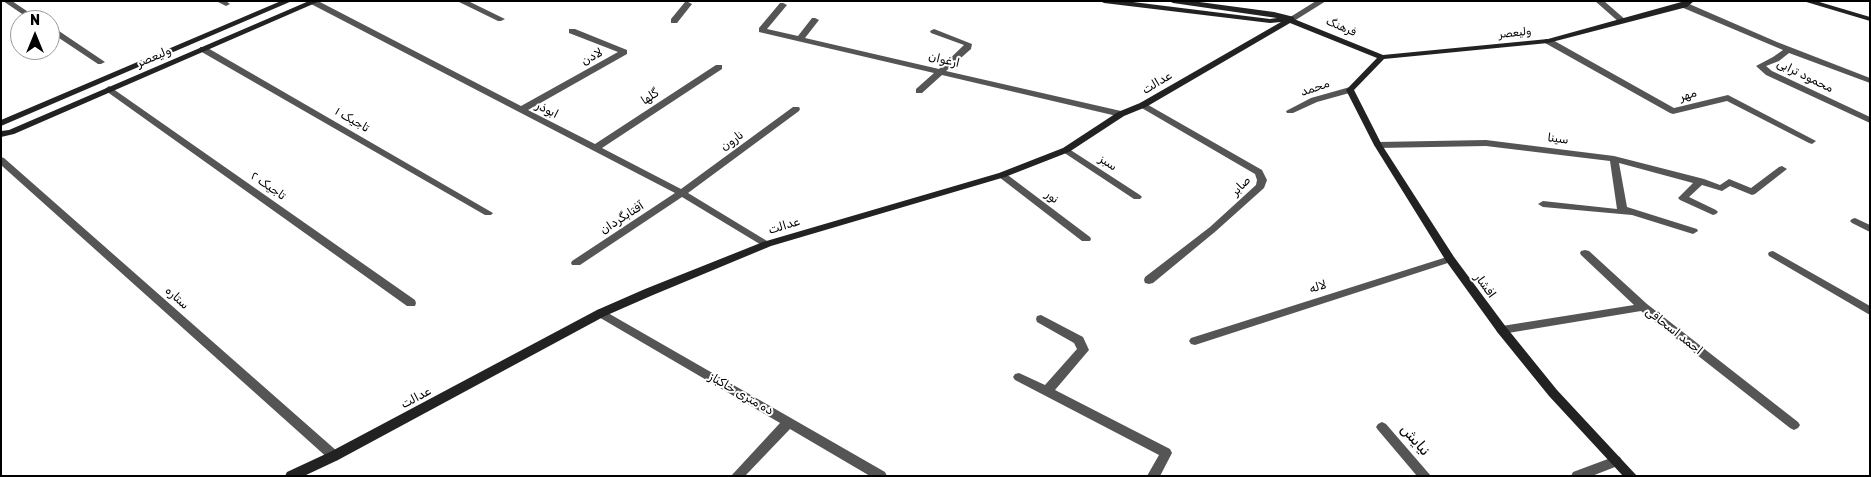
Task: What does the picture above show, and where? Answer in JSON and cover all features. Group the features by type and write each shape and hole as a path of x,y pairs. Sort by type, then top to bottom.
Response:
{"street":[{"path":"7,1 21,10"},
{"name":"ولیعصر","path":"1,123 288,1"},
{"path":"461,1 500,19"},
{"path":"680,1 690,3"},
{"name":"فرهنگ","path":"1104,1 1270,21 1291,19"},
{"name":"فرهنگ","path":"1173,1 1274,14 1291,19 1382,57"},
{"path":"1291,19 1322,1"},
{"path":"1599,1 1623,21"},
{"path":"1807,1 1870,19"},
{"name":"ولیعصر","path":"1,134 10,132 109,88 315,2"},
{"name":"ابوذر","path":"315,2 682,194 767,244"},
{"path":"674,21 690,3"},
{"path":"1687,3 1788,50 1870,80"},
{"name":"ولیعصر","path":"1382,57 1548,41 1687,3"},
{"name":"ارغوان","path":"783,5 762,30 1121,114"},
{"name":"عدالت","path":"291,476 334,456 601,313 767,244 1002,175 1066,150 1121,114 1144,106 1291,19"},
{"path":"800,39 815,20"},
{"path":"919,91 966,50 968,44 934,30"},
{"name":"لادن","path":"521,110 624,52 572,31"},
{"path":"60,35 101,62"},
{"name":"مهر","path":"1548,41 1673,112 1728,98 1812,141"},
{"name":"تاجیک ۱","path":"203,49 488,213"},
{"name":"محمود ترابی","path":"1788,50 1776,59 1760,66 1769,73 1870,120"},
{"path":"1350,90 1382,57"},
{"name":"گلها","path":"595,148 719,67"},
{"name":"تاجیک ۲","path":"109,88 412,303"},
{"name":"محمد","path":"1290,111 1314,100 1350,90"},
{"name":"افشار","path":"1350,90 1378,145 1450,259 1502,330 1553,393 1631,476"},
{"name":"صابر","path":"1144,106 1259,172 1262,180 1261,186 1213,229 1150,280"},
{"name":"نارون","path":"682,194 796,110"},
{"name":"سینا","path":"1378,145 1486,143 1614,159 1722,188 1729,182 1752,192 1782,169"},
{"name":"سبز","path":"1066,150 1137,197"},
{"path":"1614,159 1620,205 1622,209 1629,213"},
{"name":"ستاره","path":"1,160 334,456"},
{"name":"نور","path":"1002,175 1086,238"},
{"path":"1700,181 1683,198 1713,212"},
{"name":"آفتابگردان","path":"576,263 682,194"},
{"path":"1543,204 1629,213 1693,231"},
{"path":"1855,221 1870,229"},
{"path":"1585,253 1643,307"},
{"path":"1773,254 1870,311"},
{"name":"لاله","path":"1195,341 1450,259"},
{"name":"احمد اسحاقی","path":"1502,330 1643,307 1794,425"},
{"name":"ده متری خاکباز","path":"601,313 881,476"},
{"path":"1041,319 1079,340 1084,350 1046,391"},
{"path":"1019,377 1166,453 1153,476"},
{"path":"737,476 789,422"},
{"name":"نیایش","path":"1382,427 1425,476"},
{"path":"1577,476 1616,461"}]}
